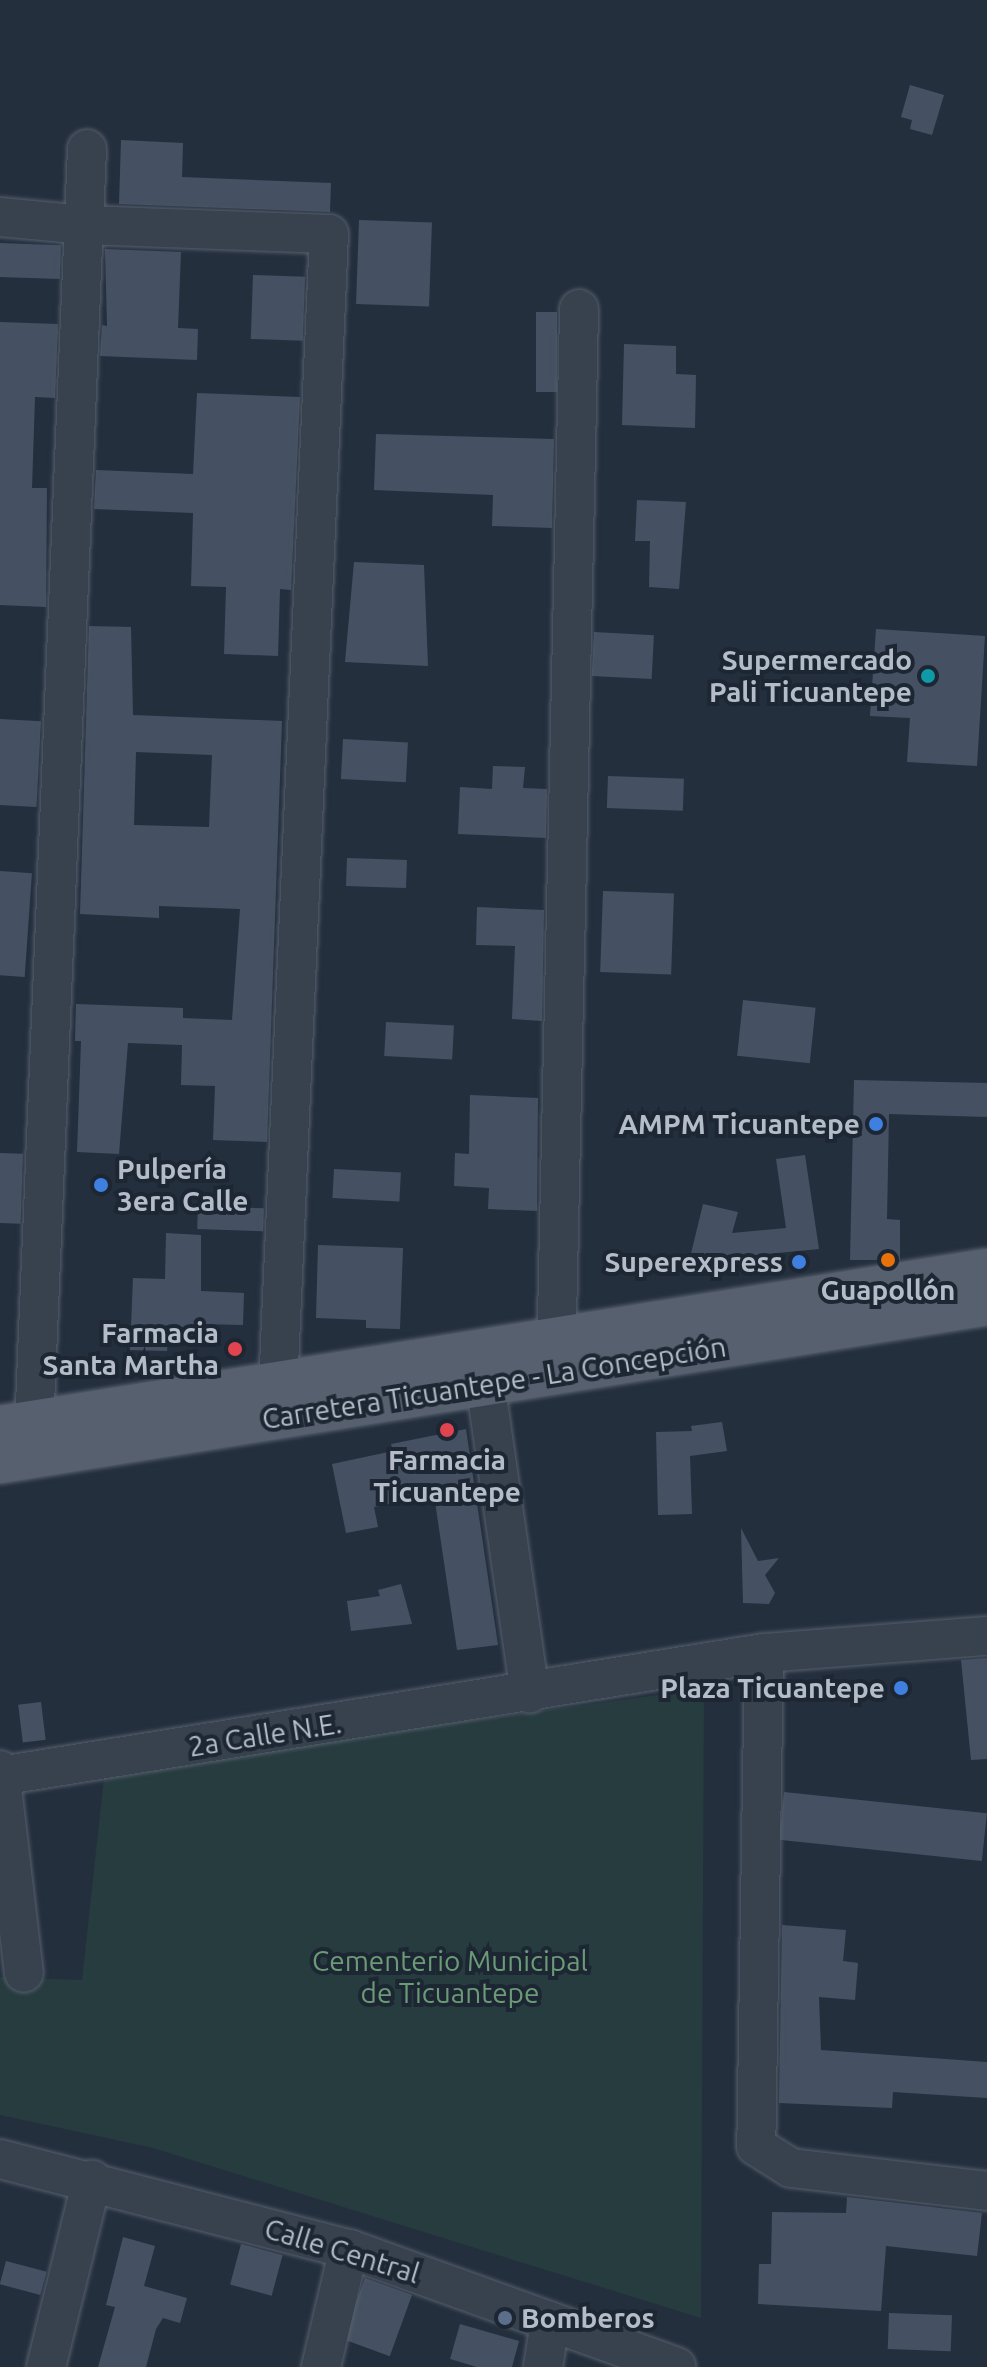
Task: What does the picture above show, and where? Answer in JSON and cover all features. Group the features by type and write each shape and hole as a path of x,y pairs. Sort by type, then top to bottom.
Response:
{"main road":[{"name":"Carretera Ticuantepe - La Concepción","path":"16,1442 556,1356 987,1271"},
{"name":"Carretera Ticuantepe - La Concepción","path":"556,1356 987,1303"}],"street":[{"path":"16,1442 87,149"},
{"path":"0,217 84,225 329,234 277,1401"},
{"path":"556,1356 579,309"},
{"path":"483,1368 530,1693"},
{"name":"2a Calle N.E.","path":"0,1774 530,1693 764,1653 987,1636"},
{"path":"764,1653 756,2146 791,2168 987,2191"},
{"path":"0,1774 24,1973"},
{"name":"Calle Central","path":"0,2159 92,2180 349,2249 676,2367"},
{"path":"46,2367 92,2180"},
{"path":"321,2367 349,2249"},
{"path":"543,2367 550,2322"}],"green space":[{"name":"Cementerio Municipal de Ticuantepe","path":"704,1689 701,2318 153,2148 0,2115 0,1977 82,1980 105,1769"}],"building":[{"path":"910,85 944,95 932,135 910,129 912,120 901,117"},
{"path":"121,140 183,143 182,177 331,183 330,212 119,204"},
{"path":"359,220 432,223 429,306 356,304"},
{"path":"0,243 61,245 60,279 0,277"},
{"path":"105,249 181,252 178,328 198,329 197,360 100,356 102,325 107,326"},
{"path":"253,275 305,277 303,341 251,339"},
{"path":"536,312 557,312 557,392 536,392"},
{"path":"0,322 58,324 55,398 35,397 32,488 47,488 46,607 0,605"},
{"path":"624,344 676,346 676,374 696,375 695,428 622,425"},
{"path":"197,393 300,397 291,590 280,589 278,656 224,654 226,587 191,586 193,513 94,509 96,470 193,474"},
{"path":"376,434 554,439 552,528 492,526 493,495 374,490"},
{"path":"637,500 686,502 679,589 649,587 650,541 635,541"},
{"path":"354,562 424,565 428,666 345,662"},
{"path":"89,626 131,627 133,715 282,721 267,1142 213,1140 215,1086 181,1085 182,1045 128,1043 119,1154 77,1152 81,1041 75,1041 76,1004 183,1008 183,1018 232,1020 240,909 159,906 159,918 80,914","holes":["136,752 212,755 209,827 134,825"]},
{"name":"Supermercado Pali Ticuantepe","path":"876,629 985,636 977,766 907,762 910,718 870,716"},
{"path":"594,632 654,635 652,679 592,676"},
{"path":"0,719 41,721 36,807 0,805"},
{"path":"343,739 408,742 406,782 341,779"},
{"path":"493,766 525,767 523,788 547,789 546,838 458,834 460,787 492,789"},
{"path":"608,776 684,779 683,811 607,808"},
{"path":"347,858 407,860 406,888 346,886"},
{"path":"0,871 32,873 25,977 0,975"},
{"path":"603,891 674,893 671,974 600,972"},
{"path":"477,907 544,910 542,1021 512,1019 515,946 476,945"},
{"path":"743,1000 816,1008 810,1063 737,1056"},
{"path":"386,1022 454,1026 452,1060 384,1056"},
{"path":"854,1080 987,1083 987,1117 889,1114 887,1219 900,1220 900,1260 850,1260"},
{"path":"470,1095 538,1098 537,1211 488,1209 489,1188 454,1186 455,1153 469,1154"},
{"path":"0,1153 23,1154 21,1224 0,1223"},
{"path":"805,1155 819,1249 726,1258 723,1270 689,1262 703,1204 738,1212 732,1233 786,1228 776,1159"},
{"path":"334,1169 401,1173 399,1201 332,1198"},
{"path":"198,1206 264,1208 263,1231 197,1229"},
{"path":"166,1233 201,1235 201,1291 244,1293 243,1325 200,1324 199,1338 168,1337 167,1351 130,1350 133,1278 165,1279"},
{"path":"318,1245 403,1248 400,1329 366,1328 366,1320 316,1318"},
{"path":"722,1422 727,1451 690,1456 692,1514 658,1515 656,1432 692,1431 691,1426"},
{"path":"466,1429 498,1645 457,1650 434,1495 374,1507 378,1527 346,1533 332,1464 393,1451 391,1444"},
{"path":"741,1528 758,1561 779,1558 765,1575 775,1593 769,1604 743,1603"},
{"path":"401,1584 412,1624 351,1631 347,1601 380,1596 378,1590"},
{"path":"987,1658 987,1759 971,1760 961,1660"},
{"path":"41,1702 46,1740 23,1743 18,1705"},
{"path":"784,1792 987,1813 982,1861 779,1840"},
{"path":"782,1925 846,1930 843,1961 858,1963 855,2000 819,1997 821,2050 987,2062 987,2098 893,2092 892,2108 779,2103"},
{"path":"847,2197 982,2213 977,2256 886,2246 881,2311 758,2304 759,2264 771,2264 772,2212 846,2213"},
{"path":"123,2237 155,2246 144,2286 187,2298 180,2323 163,2318 156,2329 146,2367 98,2367 115,2307 106,2305"},
{"path":"241,2244 283,2255 272,2296 230,2285"},
{"path":"6,2261 47,2272 40,2295 0,2284"},
{"path":"365,2278 412,2295 390,2356 343,2339"},
{"path":"889,2313 952,2315 951,2351 888,2349"},
{"path":"460,2324 519,2341 512,2367 477,2367 450,2359"}],"place":[{"name":"Supermercado Pali Ticuantepe","path":"928,676"},
{"name":"AMPM Ticuantepe","path":"876,1124"},
{"name":"Pulpería 3era Calle","path":"101,1185"},
{"name":"Guapollón","path":"888,1260"},
{"name":"Superexpress","path":"799,1262"},
{"name":"Farmacia Santa Martha","path":"235,1349"},
{"name":"Farmacia Ticuantepe","path":"447,1430"},
{"name":"Plaza Ticuantepe","path":"901,1688"},
{"name":"Bomberos","path":"505,2318"}]}
